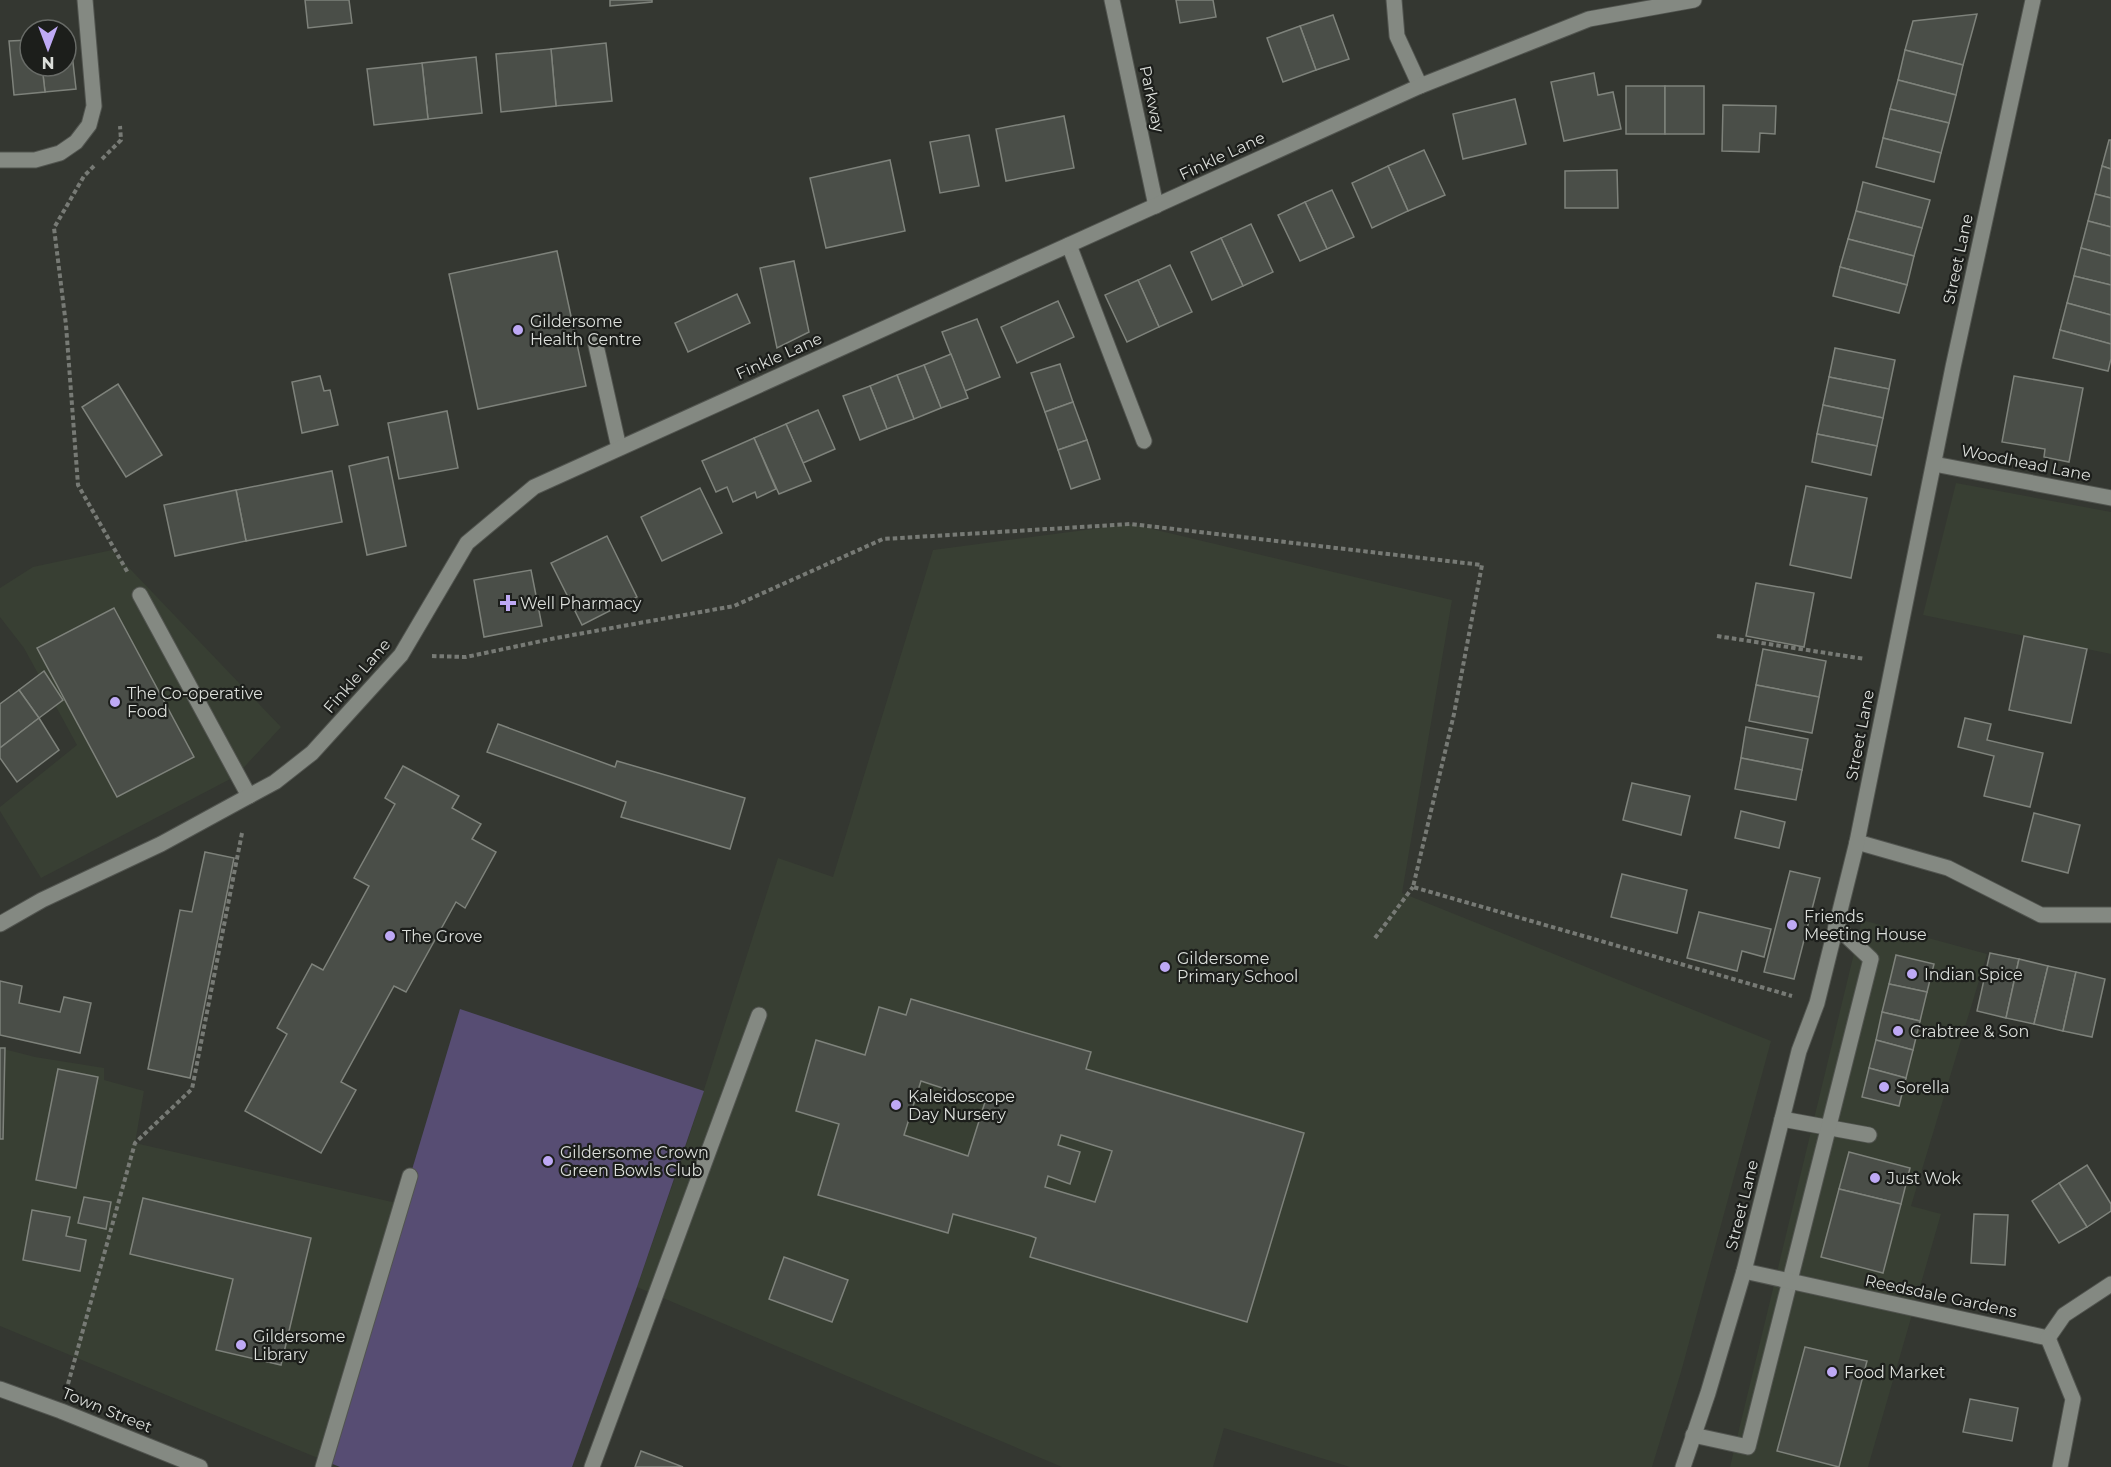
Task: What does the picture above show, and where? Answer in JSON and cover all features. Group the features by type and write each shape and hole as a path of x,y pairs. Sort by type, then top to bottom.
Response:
{"street":[{"path":"0,160 35,160 60,153 76,142 89,125 94,106 85,0"},
{"name":"Parkway","path":"1112,0 1156,206"},
{"path":"1394,0 1397,36 1420,86"},
{"name":"Finkle Lane","path":"0,924 42,900 161,844 249,796 274,782 312,753 401,655 467,543 534,487 1420,86 1589,19 1694,0"},
{"name":"Street Lane","path":"1683,1467 1744,1271 1799,1052 1817,1003 1857,842 1953,368 2033,0"},
{"path":"1070,245 1144,441"},
{"path":"596,341 619,448"},
{"name":"Woodhead Lane","path":"1934,464 2111,498"},
{"path":"140,595 249,796"},
{"path":"1857,842 1948,868 2041,915 2111,915"},
{"path":"1694,1436 1748,1447 1871,959 1836,926"},
{"path":"592,1467 759,1015"},
{"path":"1782,1119 1869,1136"},
{"path":"323,1467 410,1176"},
{"name":"Reedsdale Gardens","path":"1744,1271 2048,1338"},
{"path":"2060,1467 2073,1399 2048,1338 2064,1315 2111,1284"},
{"name":"Town Street","path":"0,1389 200,1467"}],"path":[{"path":"119,116 121,140 84,176 54,228 66,325 78,485 140,595"},
{"path":"401,655 466,657 556,638 734,606 883,539 1131,524 1482,565 1454,714 1413,888 1375,938"},
{"path":"1717,636 1893,663"},
{"path":"61,1411 135,1143 192,1089 249,796"},
{"path":"1413,888 1817,1003"}],"shaded area":[{"path":"1956,483 2111,512 2111,654 1923,615"},
{"name":"Gildersome Primary School","path":"1131,524 1452,600 1402,893 1771,1041 1681,1372 1652,1467 1350,1467 1224,1428 1213,1467 1062,1467 637,1287 686,1146 778,858 833,877 933,550"},
{"path":"112,550 281,727 236,776 41,878 0,811 0,807 77,745 24,648 0,617 0,588 33,567"},
{"path":"1862,920 1987,954 1911,1206 1941,1214 1868,1467 1730,1467"},
{"path":"460,1009 704,1091 572,1467 340,1467 325,1461"},
{"path":"0,1048 35,1057 104,1068 104,1080 144,1091 135,1143 401,1204 325,1461 0,1326"}],"building":[{"path":"305,0 349,0 352,23 308,28"},
{"path":"610,0 652,0 652,2 610,6"},
{"path":"1176,0 1213,0 1216,17 1180,23"},
{"path":"1977,14 1963,65 1905,50 1913,21"},
{"path":"1333,15 1349,59 1316,70 1300,26"},
{"path":"1300,26 1316,70 1283,82 1267,38"},
{"path":"9,41 18,41 18,78 43,78 45,92 14,95"},
{"path":"606,43 612,101 556,106 551,49"},
{"path":"551,49 556,106 501,112 496,54"},
{"path":"1905,50 1963,65 1956,95 1898,80"},
{"path":"476,57 482,113 428,119 422,63"},
{"path":"422,63 428,119 374,125 367,69"},
{"path":"1594,73 1598,95 1613,92 1621,129 1564,141 1551,82"},
{"path":"43,78 75,78 76,89 45,92"},
{"path":"1898,80 1956,95 1949,123 1890,109"},
{"path":"1626,86 1665,86 1665,134 1626,134"},
{"path":"1665,86 1704,86 1704,134 1665,134"},
{"path":"1515,99 1526,144 1463,159 1453,114"},
{"path":"1723,105 1776,106 1775,134 1760,133 1759,152 1722,151"},
{"path":"1890,109 1949,123 1941,153 1883,138"},
{"path":"1064,116 1074,168 1006,181 996,129"},
{"path":"969,135 979,186 940,193 930,142"},
{"path":"1883,138 1941,153 1934,182 1876,167"},
{"path":"2109,140 2111,140 2111,169 2102,166"},
{"path":"1424,150 1445,195 1408,211 1388,166"},
{"path":"890,160 905,231 826,248 810,178"},
{"path":"1388,166 1408,211 1372,228 1352,183"},
{"path":"2102,166 2111,169 2111,198 2095,194"},
{"path":"1617,170 1618,208 1565,208 1565,171"},
{"path":"1863,182 1930,200 1922,228 1856,211"},
{"path":"1332,190 1354,237 1327,249 1305,202"},
{"path":"2095,194 2111,198 2111,227 2088,221"},
{"path":"1305,202 1327,249 1300,261 1278,215"},
{"path":"1856,211 1922,228 1914,256 1848,239"},
{"path":"2088,221 2111,227 2111,256 2081,248"},
{"path":"1251,224 1273,272 1243,286 1221,238"},
{"path":"1221,238 1243,286 1212,300 1191,252"},
{"path":"1848,239 1914,256 1907,285 1840,267"},
{"path":"2081,248 2111,256 2111,285 2074,276"},
{"name":"Gildersome Health Centre","path":"557,251 586,386 478,409 449,274"},
{"path":"794,261 809,332 777,348 760,268"},
{"path":"1170,265 1192,312 1159,327 1138,280"},
{"path":"1840,267 1907,285 1899,313 1833,296"},
{"path":"2074,276 2111,285 2111,315 2067,303"},
{"path":"1138,280 1159,327 1127,342 1105,295"},
{"path":"737,294 750,323 688,352 675,323"},
{"path":"1058,301 1074,337 1017,363 1001,327"},
{"path":"2067,303 2111,315 2111,344 2060,330"},
{"path":"977,319 1000,377 965,391 942,332"},
{"path":"2060,330 2111,344 2108,371 2053,358"},
{"path":"1835,348 1895,360 1889,389 1829,377"},
{"path":"951,354 968,398 941,408 924,365"},
{"path":"1060,364 1073,402 1045,412 1031,373"},
{"path":"924,365 941,408 914,419 897,375"},
{"path":"897,375 914,419 887,429 870,386"},
{"path":"320,376 324,391 330,390 338,425 302,433 292,382"},
{"path":"2014,376 2083,388 2069,462 2044,457 2045,449 2002,442"},
{"path":"1829,377 1889,389 1883,418 1823,405"},
{"path":"118,384 162,455 126,477 82,407"},
{"path":"870,386 887,429 860,440 843,396"},
{"path":"1073,402 1087,440 1058,450 1045,412"},
{"path":"1823,405 1883,418 1877,446 1817,434"},
{"path":"818,410 835,449 803,463 786,424"},
{"path":"447,411 458,468 399,479 388,423"},
{"path":"786,424 811,481 779,494 754,438"},
{"path":"1817,434 1877,446 1871,475 1812,462"},
{"path":"754,438 776,489 757,498 755,492 733,502 727,487 716,492 702,461"},
{"path":"1087,440 1100,479 1071,489 1058,450"},
{"path":"388,457 406,546 367,555 349,466"},
{"path":"332,471 342,522 246,541 236,490"},
{"path":"1806,486 1867,498 1851,578 1790,565"},
{"path":"700,488 722,533 662,561 641,517"},
{"path":"236,490 246,541 175,556 164,505"},
{"path":"607,536 637,597 582,625 551,563"},
{"name":"Well Pharmacy","path":"531,570 542,626 484,637 474,580"},
{"path":"1756,583 1814,593 1804,647 1746,636"},
{"name":"The Co-operative Food","path":"114,608 194,757 117,797 37,648"},
{"path":"2024,636 2087,649 2071,723 2009,710"},
{"path":"1763,649 1826,661 1819,697 1756,685"},
{"path":"44,671 63,700 39,718 19,690"},
{"path":"1756,685 1819,697 1812,733 1749,721"},
{"path":"19,690 39,718 0,748 0,704"},
{"path":"39,718 59,750 17,782 0,758 0,748"},
{"path":"1965,718 1991,724 1987,740 2043,753 2030,807 1984,796 1994,756 1958,747"},
{"path":"498,724 615,767 617,761 745,798 730,849 621,817 626,802 487,752"},
{"path":"1746,727 1808,739 1802,770 1741,758"},
{"path":"1741,758 1802,770 1796,800 1735,789"},
{"name":"The Grove","path":"403,766 459,796 452,808 481,824 472,839 496,852 465,908 456,902 406,992 394,986 341,1082 356,1090 321,1153 245,1111 287,1034 277,1028 312,964 323,970 369,886 354,878 395,804 385,798"},
{"path":"1632,783 1690,796 1681,835 1623,820"},
{"path":"1741,811 1785,822 1779,848 1735,838"},
{"path":"2034,813 2080,825 2068,873 2022,861"},
{"path":"205,852 234,858 190,1078 148,1069 180,910 192,912"},
{"name":"Friends Meeting House","path":"1790,871 1820,878 1794,979 1764,972"},
{"path":"1622,874 1687,890 1677,933 1611,917"},
{"path":"1699,912 1771,929 1764,957 1742,951 1737,971 1687,958"},
{"path":"1990,953 2019,959 2006,1018 1977,1011"},
{"name":"Indian Spice","path":"1896,955 1934,964 1927,992 1889,984"},
{"path":"2019,959 2048,966 2034,1024 2006,1018"},
{"path":"2048,966 2076,972 2063,1031 2034,1024"},
{"path":"2076,972 2105,979 2092,1037 2063,1031"},
{"path":"0,981 22,986 19,1003 60,1012 64,997 91,1003 80,1053 0,1035"},
{"path":"1889,984 1927,992 1920,1021 1882,1012"},
{"path":"911,999 1091,1052 1086,1069 1304,1133 1247,1322 1030,1257 1036,1238 1031,1236 953,1214 948,1233 818,1195 839,1124 796,1111 816,1040 865,1055 879,1007 906,1015","holes":["921,1081 985,1102 968,1156 904,1135","1061,1135 1112,1151 1095,1202 1045,1187 1048,1176 1070,1184 1080,1152 1058,1145"]},
{"name":"Crabtree & Son","path":"1882,1012 1920,1021 1913,1050 1876,1040"},
{"path":"1876,1040 1913,1050 1906,1078 1869,1068"},
{"path":"0,1048 5,1048 3,1139 0,1139"},
{"name":"Sorella","path":"1869,1068 1906,1078 1899,1106 1862,1097"},
{"path":"58,1069 98,1077 76,1188 36,1180"},
{"name":"Just Wok","path":"1849,1152 1910,1168 1901,1204 1839,1189"},
{"path":"2087,1165 2111,1204 2111,1211 2087,1227 2059,1183"},
{"path":"2059,1183 2087,1227 2059,1243 2032,1201"},
{"path":"1839,1189 1901,1204 1883,1273 1821,1257"},
{"path":"84,1197 111,1202 106,1229 78,1223"},
{"path":"143,1198 311,1238 281,1365 216,1350 233,1279 130,1254"},
{"path":"32,1210 70,1217 66,1236 86,1240 80,1271 23,1260"},
{"path":"1974,1214 2008,1215 2005,1265 1971,1263"},
{"path":"784,1257 848,1280 832,1322 769,1299"},
{"path":"1805,1347 1867,1361 1839,1467 1777,1451"},
{"path":"1970,1399 2018,1408 2012,1441 1963,1432"},
{"path":"641,1451 683,1467 635,1467"}],"place":[{"name":"Gildersome Health Centre","path":"518,330"},
{"name":"Well Pharmacy","path":"508,603"},
{"name":"The Co-operative Food","path":"115,702"},
{"name":"Friends Meeting House","path":"1792,925"},
{"name":"The Grove","path":"390,936"},
{"name":"Gildersome Primary School","path":"1165,967"},
{"name":"Indian Spice","path":"1912,974"},
{"name":"Crabtree & Son","path":"1898,1031"},
{"name":"Sorella","path":"1884,1087"},
{"name":"Kaleidoscope Day Nursery","path":"896,1105"},
{"name":"Gildersome Crown Green Bowls Club","path":"548,1161"},
{"name":"Just Wok","path":"1875,1178"},
{"name":"Gildersome Library","path":"241,1345"},
{"name":"Food Market","path":"1832,1372"}]}
